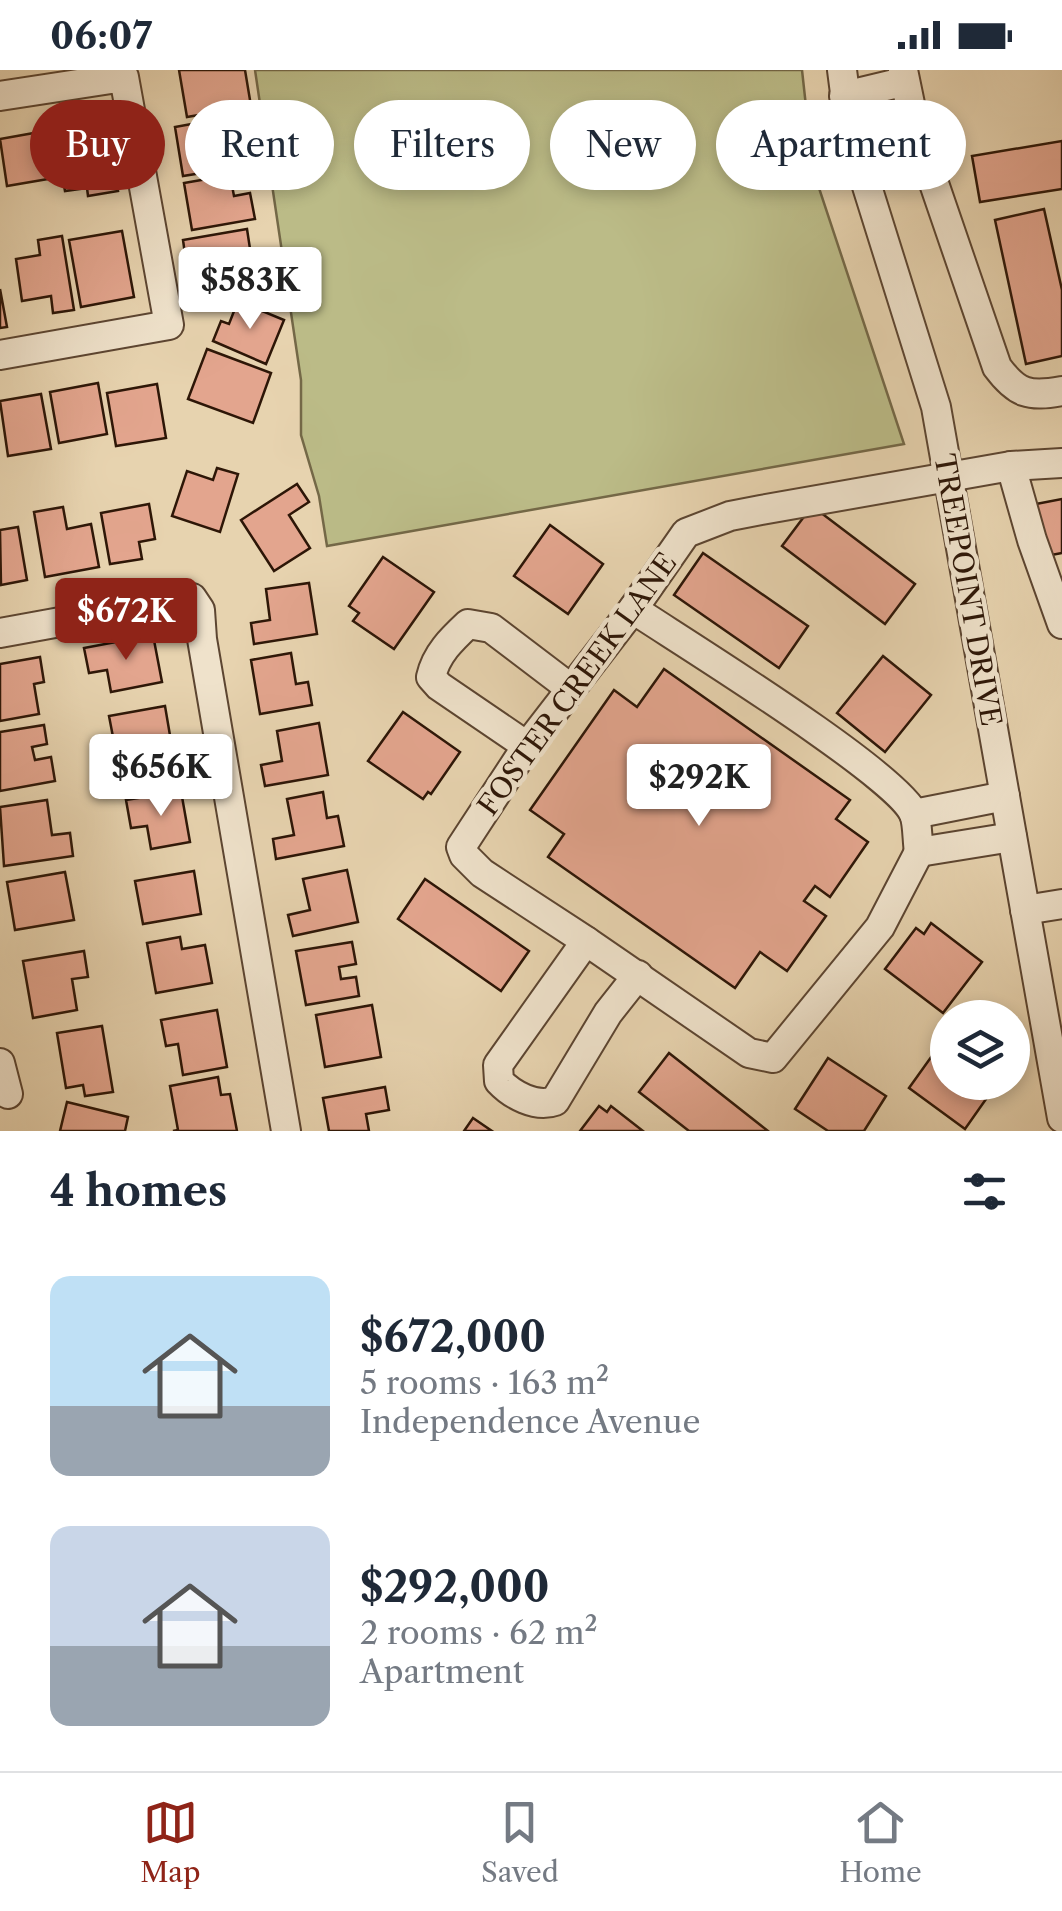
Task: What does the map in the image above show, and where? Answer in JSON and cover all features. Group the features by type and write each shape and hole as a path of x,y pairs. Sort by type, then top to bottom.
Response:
{"street":[{"path":"843,83 903,76"},
{"path":"0,96 124,78 169,325 0,355"},
{"name":"TREEPOINT DRIVE","path":"869,190 925,364 1062,1118"},
{"path":"937,190 997,367 1020,391 1052,393"},
{"name":"FOSTER CREEK LANE","path":"586,940 482,874 461,847 527,746 686,533 760,510 1011,466 1062,463"},
{"path":"1011,466 1062,624"},
{"path":"0,633 192,598 200,610 286,1131"},
{"path":"633,609 844,751 899,793 914,814 918,852 880,927 773,1058 749,1053 638,976 586,940 498,1065 499,1080 506,1089 545,1104 554,1100 608,1014 638,976"},
{"path":"527,746 431,677 434,664 449,642 468,624 491,628 570,688"},
{"path":"914,814 1005,796"},
{"path":"918,852 1012,837"},
{"path":"1025,910 1062,904"},
{"path":"0,1063 8,1094"}],"green space":[{"path":"255,70 802,70 805,100 716,100 716,190 820,190 904,444 327,546 319,496 301,435 301,380 273,190 334,190 334,100 259,100"}],"building":[{"path":"179,70 245,70 250,100 185,100 185,105"},
{"path":"185,125 185,176 183,176 175,127"},
{"path":"30,134 30,182 7,186 0,139"},
{"path":"1062,141 1062,189 980,202 972,156"},
{"path":"87,190 118,190 118,191 88,196"},
{"path":"185,190 233,190 234,196 250,193 255,219 192,230"},
{"path":"1044,209 1062,290 1062,356 1026,364 995,220"},
{"path":"247,229 254,275 209,282 205,258 186,261 183,240"},
{"path":"122,231 134,297 81,307 69,240"},
{"path":"62,236 74,310 53,313 51,296 22,301 16,259 40,255 38,240"},
{"path":"0,289 7,327 0,328"},
{"path":"238,301 284,320 266,364 213,341 221,321 229,324"},
{"path":"207,349 271,373 253,423 188,399"},
{"path":"98,383 107,434 59,443 50,392"},
{"path":"157,384 166,438 116,446 107,393"},
{"path":"41,394 51,449 8,456 0,401"},
{"path":"217,468 238,474 220,532 172,516 187,471 213,480"},
{"path":"297,484 309,502 289,515 310,548 274,571 241,520"},
{"path":"1062,499 1062,553 1046,556 1036,504"},
{"path":"149,504 155,539 139,542 142,559 110,564 101,513"},
{"path":"812,506 915,584 885,624 782,546"},
{"path":"63,507 67,529 91,524 99,567 45,577 34,512"},
{"path":"550,525 603,564 568,614 514,576"},
{"path":"18,527 27,580 1,585 0,530"},
{"path":"703,553 808,626 779,668 674,595"},
{"path":"383,557 434,592 394,649 353,621 359,613 349,606"},
{"path":"309,583 317,634 254,644 251,623 270,620 266,589"},
{"path":"153,635 162,682 111,692 107,670 89,673 84,648"},
{"path":"291,653 296,684 308,682 312,705 260,714 251,660"},
{"path":"883,656 931,695 885,752 837,713"},
{"path":"40,657 44,682 34,684 39,714 0,721 0,664"},
{"path":"664,669 850,800 836,819 868,842 830,897 815,886 804,901 826,916 787,971 760,952 735,988 548,857 564,834 530,810 614,690 637,707"},
{"path":"165,706 173,753 118,763 109,716"},
{"path":"403,712 460,752 431,794 428,792 423,799 368,761"},
{"path":"319,723 328,775 265,786 261,765 282,761 277,731"},
{"path":"44,725 47,744 32,747 35,760 51,757 55,781 0,791 0,732"},
{"path":"181,791 190,842 151,849 147,826 131,828 126,800"},
{"path":"323,792 327,818 338,816 344,846 276,859 273,839 294,835 287,799"},
{"path":"47,800 52,835 70,833 73,856 4,866 0,807"},
{"path":"347,870 358,922 293,936 288,915 310,910 303,879"},
{"path":"194,871 201,914 143,924 135,881"},
{"path":"65,872 74,920 15,930 7,882"},
{"path":"425,879 529,951 501,991 398,919"},
{"path":"931,923 982,962 953,1000 930,1000 930,1003 885,969 916,928 924,934"},
{"path":"180,937 182,949 205,945 212,983 156,993 147,943"},
{"path":"352,942 356,964 339,967 341,979 356,977 359,996 306,1005 296,951"},
{"path":"84,951 88,977 72,979 77,1010 33,1018 23,961"},
{"path":"372,1005 381,1057 325,1067 316,1015"},
{"path":"217,1010 227,1067 183,1075 178,1044 166,1046 161,1020"},
{"path":"102,1026 113,1092 85,1096 83,1085 66,1088 57,1033"},
{"path":"669,1053 768,1131 689,1131 639,1092"},
{"path":"828,1058 886,1096 864,1131 828,1131 795,1109"},
{"path":"930,1059 930,1100 985,1100 965,1129 909,1088"},
{"path":"218,1077 221,1095 230,1094 237,1131 173,1131 178,1130 170,1086"},
{"path":"385,1087 389,1110 366,1114 369,1131 329,1131 323,1098"},
{"path":"67,1102 128,1117 125,1131 60,1131"},
{"path":"599,1106 607,1112 611,1106 643,1131 580,1131"},
{"path":"473,1118 492,1131 464,1131"}]}
